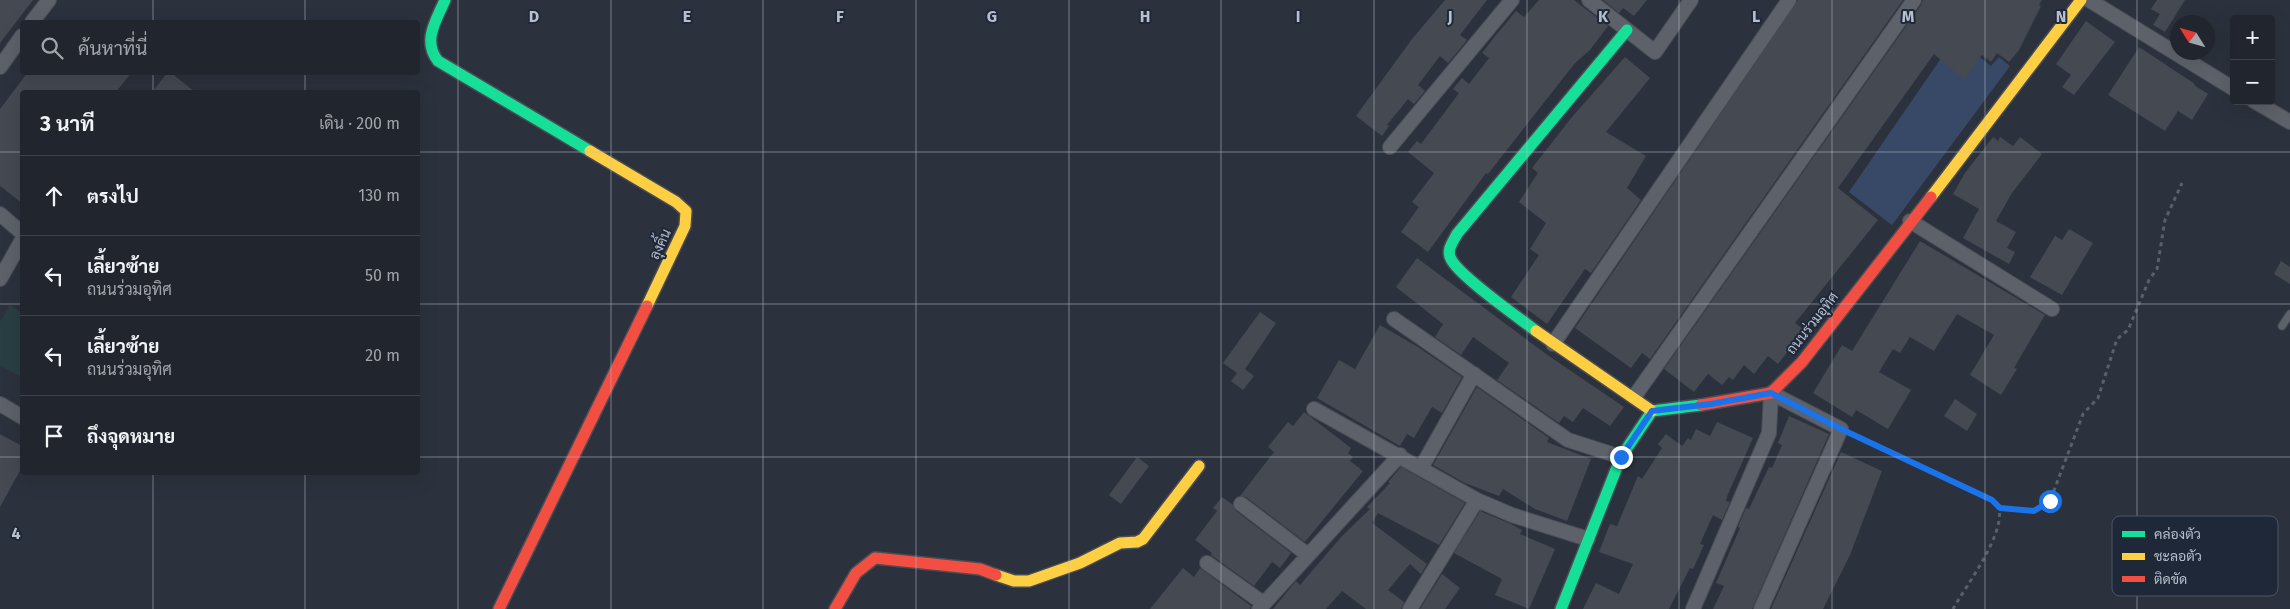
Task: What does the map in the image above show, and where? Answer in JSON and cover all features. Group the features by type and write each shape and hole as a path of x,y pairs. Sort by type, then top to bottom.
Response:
{"street":[{"path":"34,20 49,0"},
{"name":"ลุงคิ้น","path":"445,0 429,41 430,52 438,61 676,202 686,211 685,226 672,255 499,609"},
{"path":"1390,147 1512,0"},
{"path":"1589,0 1655,52 1691,0"},
{"path":"1553,344 1789,0"},
{"path":"1634,397 1914,0"},
{"name":"ถนนร่วมอุทิศ","path":"1771,393 1802,362 1910,221 1958,163 2080,0"},
{"path":"2088,0 2230,87"},
{"path":"1627,30 1457,234 1449,249 1450,258 1480,288 1553,344 1634,397 1652,411 1711,404 1771,393 1841,429 1761,609"},
{"path":"0,67 20,39"},
{"path":"2261,105 2290,122"},
{"path":"0,214 20,231"},
{"path":"1910,221 2052,309"},
{"path":"0,278 20,243"},
{"path":"1394,319 1568,440 1621,457"},
{"path":"1421,468 1474,374"},
{"path":"1693,609 1769,434 1771,393"},
{"path":"0,404 20,416"},
{"path":"1314,409 1400,455 1477,500 1512,516 1588,540"},
{"path":"1561,609 1621,457 1652,411"},
{"path":"1207,563 1261,606 1400,455"},
{"path":"835,609 857,571 863,564 875,558 980,569 1014,580 1029,581 1080,563 1120,543 1140,541 1199,466"},
{"path":"1410,609 1477,500"},
{"path":"1241,504 1308,554"}],"lane":[{"path":"2282,326 2290,314"}],"path":[{"path":"1841,429 1992,500 2000,508 2034,511 2050,501 2084,414 2098,398 2117,339 2128,330 2149,280 2157,269 2166,220 2182,183"},
{"path":"1953,609 1977,570 1999,526 2000,508"}],"green space":[{"path":"10,305 20,312 20,377 0,365 0,322"}],"water":[{"path":"1955,38 1991,66 1999,57 2010,66 1892,225 1849,192"}],"building":[{"path":"0,0 33,0 0,43"},
{"path":"1445,0 1487,0 1460,35 1467,40 1448,63 1440,56 1418,85 1425,91 1414,104 1408,99 1387,125 1389,126 1382,136 1356,116 1412,39"},
{"path":"1539,0 1574,0 1608,26 1590,50 1575,63 1488,174 1486,173 1428,252 1401,232 1419,207 1412,202 1434,173 1408,152 1417,141 1421,144 1459,93 1453,89 1462,78 1469,84 1489,58 1482,53 1516,11 1524,17"},
{"path":"1603,0 1647,0 1634,16 1623,8 1619,13"},
{"path":"1798,0 1903,0 1650,359 1642,353 1631,368 1575,328"},
{"path":"1923,0 2042,0 2039,5 2041,6 2019,50 2009,62 1997,53 1991,62 1982,55 1964,80 1934,54 1838,188 1878,220 1795,323 1804,330 1778,364 1768,356 1754,374 1744,365 1733,380 1729,377 1722,385 1708,374 1694,392 1664,369"},
{"path":"2157,0 2185,0 2176,15 2170,15 2170,24 2165,32 2153,25 2160,14 2151,9"},
{"path":"2086,21 2115,42 2074,95 2062,87 2071,75 2056,64"},
{"path":"2139,47 2208,94 2192,120 2178,111 2165,131 2108,95"},
{"path":"1625,57 1650,78 1606,132 1646,156 1627,188 1641,200 1591,273 1585,269 1547,324 1511,297 1539,255 1530,249 1546,223 1519,202 1538,173 1532,168 1572,117"},
{"path":"26,75 130,75 118,90 20,90 20,201 0,186 0,109"},
{"path":"166,75 174,75 192,90 154,90"},
{"path":"1993,137 1998,141 2000,137 2013,146 2020,137 2042,154 2012,193 1996,221 2016,232 2007,248 2015,252 2009,264 1963,238 1979,209 1953,194 1965,173"},
{"path":"2069,229 2093,243 2062,295 2030,277 2055,236 2062,240"},
{"path":"1920,241 2045,315 2014,368 2017,369 2001,395 1970,375 1994,335 1957,314 1934,351 1910,337 1900,353 1893,349 1879,372 1911,390 1888,429 1856,410 1852,417 1813,393 1842,345 1852,351"},
{"path":"1417,258 1546,354 1624,407 1610,426 1583,408 1573,422 1564,416 1559,423 1497,380 1509,363 1473,337 1461,355 1435,337 1443,324 1396,287"},
{"path":"2281,261 2290,267 2290,284 2274,274"},
{"path":"1260,312 1276,323 1245,369 1254,376 1243,390 1231,381 1237,373 1223,363"},
{"path":"1380,325 1418,347 1462,377 1442,413 1432,407 1414,438 1407,434 1400,446 1317,398 1339,360 1355,369"},
{"path":"1477,387 1549,438 1547,442 1591,459 1567,521 1535,509 1503,489 1499,496 1465,483 1433,465"},
{"path":"1955,399 1977,414 1967,431 1944,416"},
{"path":"1304,412 1351,448 1348,453 1353,457 1350,461 1363,471 1305,542 1246,497 1240,496 1274,452 1268,447 1288,422 1293,426"},
{"path":"1789,416 1829,434 1752,609 1713,609 1724,586 1716,583 1740,528 1738,527 1746,508 1749,509 1769,467 1772,468 1782,445 1778,443"},
{"path":"1717,422 1753,438 1728,494 1726,501 1730,502 1722,520 1713,515 1700,544 1704,545 1693,569 1690,568 1669,609 1583,609 1596,583 1619,594 1633,564 1599,552 1610,524 1617,526 1638,476 1642,479 1662,448 1658,444 1666,434 1682,446 1688,438 1691,440 1696,429 1710,436"},
{"path":"0,434 20,445 20,471 0,507"},
{"path":"1841,452 1882,471 1850,555 1823,609 1771,609"},
{"path":"1137,457 1149,466 1121,504 1109,495"},
{"path":"1401,467 1465,503 1439,545 1378,513 1372,523 1427,564 1421,574 1410,564 1388,590 1404,602 1401,609 1366,609 1342,591 1326,609 1273,609 1296,581 1300,585 1342,536 1370,509 1367,507 1390,483 1388,482"},
{"path":"1222,497 1233,505 1236,511 1291,553 1280,568 1272,562 1254,586 1211,555 1212,553 1195,540 1217,511 1213,508"},
{"path":"1480,511 1522,530 1520,534 1555,549 1529,609 1495,595 1502,579 1454,553"},
{"path":"1183,568 1194,577 1200,568 1251,606 1250,609 1150,609"},
{"path":"1442,574 1460,588 1445,609 1420,609"}],"traffic: fast":[{"path":"445,0 431,38 433,53 438,61 590,151"},
{"path":"1536,331 1465,275 1451,259 1449,252 1457,234 1627,30"},
{"path":"1561,609 1621,457 1652,411 1701,405"}],"traffic: slow":[{"path":"1931,197 2081,0"},
{"path":"590,151 676,202 686,211 685,226 647,306"},
{"path":"1536,331 1652,411"},
{"path":"996,575 1014,581 1029,581 1080,563 1120,543 1137,542 1143,539 1199,466"}],"traffic: jam":[{"path":"1701,405 1771,393 1802,362 1931,197"},
{"path":"499,609 647,306"},
{"path":"835,609 856,573 875,558 980,569 996,575"}],"route":[{"path":"1621,457 1652,411 1711,404 1771,393 1841,429 1992,500 2000,508 2034,511 2050,501"}]}
